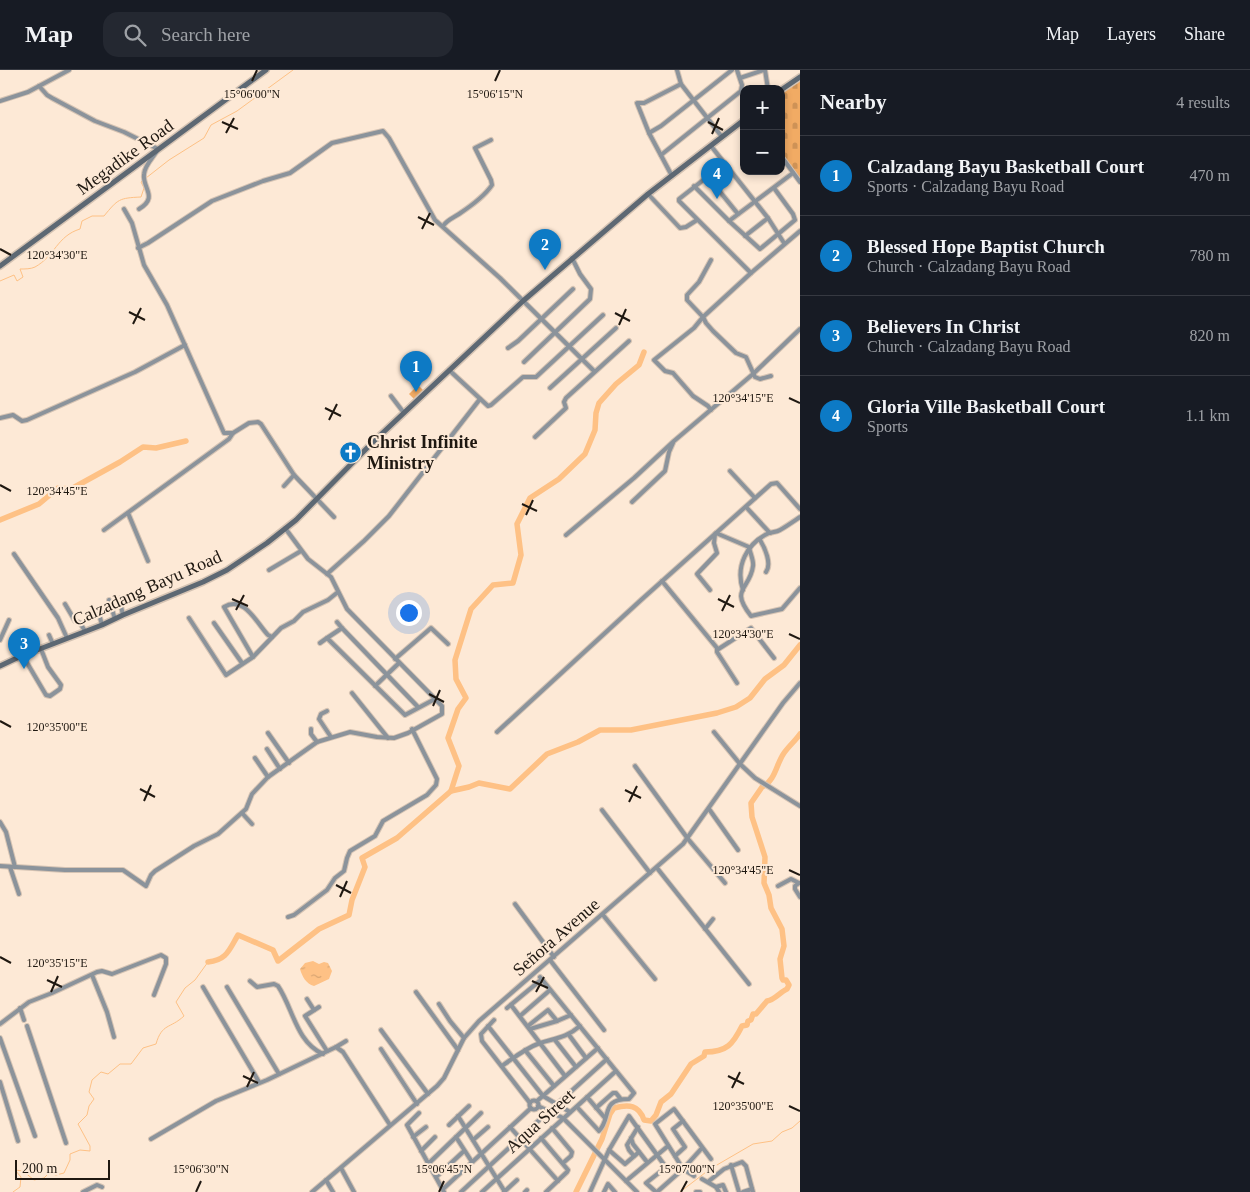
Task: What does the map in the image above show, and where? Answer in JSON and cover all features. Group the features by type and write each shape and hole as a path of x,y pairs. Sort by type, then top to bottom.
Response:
{"street":[{"path":"0,101 28,92 69,70"},
{"name":"Megadike Road","path":"0,266 266,70"},
{"path":"677,70 681,84 722,137"},
{"path":"649,133 661,126 732,70"},
{"path":"661,155 707,120 741,90 743,87 737,70"},
{"path":"740,78 764,70 767,85"},
{"path":"785,87 800,76"},
{"path":"672,176 649,133 637,103 644,103 681,84"},
{"path":"39,86 47,95 95,121 124,132 158,149 145,169 144,176 149,196 139,209"},
{"name":"Calzadang Bayu Road","path":"0,666 160,601 227,570 267,543 318,498 373,442 523,301 648,194 740,123"},
{"path":"138,248 212,201 263,181 290,173 332,143 383,131 389,138 435,220 523,301 594,371"},
{"path":"443,226 468,208 492,185 474,148 491,140"},
{"path":"711,146 768,218 784,244"},
{"path":"785,162 800,182"},
{"path":"725,163 678,200 751,273"},
{"path":"729,221 793,174"},
{"path":"708,176 738,214"},
{"path":"694,186 760,249 794,222 795,218 774,188"},
{"path":"648,194 681,229 697,220"},
{"path":"124,209 132,223 145,267 167,305 224,433 233,433"},
{"path":"745,236 768,218"},
{"path":"710,410 704,403 693,396 674,373 665,371 654,360 690,331 751,273 800,231"},
{"path":"524,362 590,299 591,289 577,270 572,258"},
{"path":"711,260 699,282 686,297 687,300 703,317 706,323 736,353 746,357 752,374 759,379 771,376"},
{"path":"508,348 518,341 573,288"},
{"path":"449,370 488,406 491,405 523,377 536,377 603,315"},
{"path":"550,388 616,328"},
{"path":"566,535 752,374 800,329"},
{"path":"535,437 566,408 565,399 629,341"},
{"path":"0,418 13,415 22,421 27,420 135,372 184,345"},
{"path":"391,396 404,413"},
{"path":"327,574 389,516 480,399"},
{"path":"104,530 229,439 233,433 249,423 258,422 264,428 294,475 318,498 334,517"},
{"path":"632,502 665,471 669,452 674,441"},
{"path":"730,471 755,498"},
{"path":"284,486 294,475"},
{"path":"497,732 662,581 774,482 800,509"},
{"path":"746,507 770,533"},
{"path":"128,513 148,561"},
{"path":"743,590 740,584 741,567 749,547 800,517"},
{"path":"0,866 65,870 123,870 146,886 155,871 194,846 213,838 242,813 252,794 268,777 316,742 350,732 394,738 442,714 442,706 347,609 334,582 308,559 285,528"},
{"path":"716,533 749,547"},
{"path":"710,590 697,574 716,555 716,533"},
{"path":"760,540 769,564 766,572"},
{"path":"749,547 754,565 741,594 741,601 751,616 782,609 800,588"},
{"path":"269,570 301,550"},
{"path":"14,554 58,618 67,638"},
{"path":"662,581 717,650 716,652 724,666 737,683"},
{"path":"189,618 225,674 253,657 281,628 338,592"},
{"path":"121,598 123,615"},
{"path":"109,600 115,619"},
{"path":"253,657 224,607 234,603 243,605 268,635 272,637"},
{"path":"65,604 85,631"},
{"path":"98,610 102,625"},
{"path":"0,640 9,620"},
{"path":"337,622 418,707"},
{"path":"214,623 242,663"},
{"path":"320,643 342,628"},
{"path":"375,686 397,661 431,628 448,644"},
{"path":"717,650 750,628 774,658"},
{"path":"49,635 53,644"},
{"path":"327,638 404,715 435,699"},
{"path":"23,656 46,695 50,696 61,685 48,667 41,649"},
{"name":"Señora Avenue","path":"312,1192 417,1104 444,1078 464,1038 479,1021 657,868 688,838 783,703 800,683"},
{"path":"352,693 388,738"},
{"path":"326,711 318,718 331,737"},
{"path":"311,729 311,734 316,742"},
{"path":"288,917 294,915 324,893 335,878 344,871 350,851 375,836 383,821 427,795 438,782 435,772 412,729"},
{"path":"714,732 740,764 759,780 800,806"},
{"path":"268,733 289,763"},
{"path":"266,749 280,769"},
{"path":"255,758 268,777"},
{"path":"635,766 688,838 725,883"},
{"path":"709,809 738,850"},
{"path":"602,810 650,874"},
{"path":"242,813 252,824"},
{"path":"0,822 6,832 19,894"},
{"path":"657,868 750,984"},
{"path":"778,886 791,879 800,883"},
{"path":"800,883 795,886 800,897"},
{"path":"515,904 604,1030"},
{"path":"603,915 654,979"},
{"path":"705,929 713,919"},
{"path":"0,1024 29,1002 52,994 92,975 102,971 112,974 161,955 166,958 166,964 154,995"},
{"path":"92,975 107,1012 114,1037"},
{"path":"566,1076 520,1016 509,1007 541,978 634,1093 629,1099 620,1098 614,1101 601,1130 598,1131 577,1106"},
{"path":"250,981 257,987 274,984 278,986 293,1018 306,1039 316,1051 323,1054"},
{"path":"203,986 259,1082"},
{"path":"227,987 279,1074"},
{"path":"520,1016 550,990"},
{"path":"416,992 458,1050"},
{"path":"306,999 314,1010"},
{"path":"439,1004 464,1038"},
{"path":"319,1007 305,1016 327,1051"},
{"path":"20,1008 24,1020"},
{"path":"529,1027 548,1010 557,1021"},
{"path":"529,1027 557,1021 571,1015"},
{"path":"494,1020 481,1034 482,1041 530,1103 531,1108"},
{"path":"27,1026 66,1143"},
{"path":"488,1026 543,1096 570,1112"},
{"path":"502,1066 525,1050 539,1043 569,1035 580,1026"},
{"path":"381,1030 428,1094"},
{"path":"569,1035 586,1058"},
{"path":"0,1038 35,1136"},
{"path":"555,1040 576,1067"},
{"path":"151,1139 216,1101 323,1054 346,1041"},
{"path":"336,1046 343,1052 390,1125"},
{"path":"530,1103 533,1100 537,1101 598,1048"},
{"path":"381,1049 417,1104"},
{"path":"525,1050 554,1086"},
{"path":"557,1104 607,1059"},
{"name":"Aqua Street","path":"482,1192 616,1071"},
{"path":"0,1082 18,1141"},
{"path":"596,1108 613,1093 617,1094 620,1098"},
{"path":"587,1097 605,1118"},
{"path":"537,1101 538,1106 563,1118 635,1191"},
{"path":"449,1125 469,1106"},
{"path":"419,1113 407,1125 443,1190 531,1108 535,1109 538,1106"},
{"path":"694,1176 683,1169 655,1124 674,1109 711,1159"},
{"path":"461,1192 548,1112"},
{"path":"428,1164 482,1113"},
{"path":"458,1116 504,1192 518,1180"},
{"path":"591,1191 604,1159 629,1116 665,1167 646,1183 656,1192 683,1169 702,1148"},
{"path":"675,1156 684,1147 673,1129 683,1121"},
{"path":"413,1137 426,1127"},
{"path":"473,1140 488,1127"},
{"path":"510,1127 558,1181"},
{"path":"634,1156 627,1144 638,1127"},
{"path":"552,1128 572,1152 572,1156 564,1163"},
{"path":"421,1151 436,1137"},
{"path":"456,1137 472,1162"},
{"path":"541,1138 568,1170 546,1192"},
{"path":"631,1138 647,1162"},
{"path":"626,1181 668,1146"},
{"path":"609,1150 625,1164 639,1152"},
{"path":"436,1177 464,1151"},
{"path":"709,1182 731,1165 742,1162 746,1166 753,1191 741,1192 731,1165"},
{"path":"341,1168 354,1192"},
{"path":"702,1179 716,1187 719,1192"},
{"path":"326,1180 333,1192"},
{"path":"604,1192 608,1184 615,1192"},
{"path":"83,1192 97,1185 102,1187"},
{"path":"716,1187 723,1185 726,1192"}],"green space":[{"path":"800,77 800,179 785,159 785,90"},
{"path":"418,385 424,391 414,399 409,394"}],"water":[{"path":"313,961 319,964 328,963 332,971 329,979 314,986 305,979 300,969 305,963"}],"waterway":[{"path":"146,178 169,160 204,138 211,125 237,111 293,70"},
{"path":"0,281 14,275 17,281 23,277 20,269 33,268 42,262 66,236 80,229 82,221 92,216 104,216 123,199 141,197 144,188 141,182 143,180"},
{"path":"451,791 459,766 448,738 458,709 466,698 456,679 455,660 471,609 493,585 513,583 521,555 517,524 530,498 559,479 585,454 595,430 596,413 599,403 616,384 639,365 644,352"},
{"path":"0,520 39,504 58,488 71,489 143,447 156,448 186,441"},
{"path":"208,962 223,957 230,950 238,935 273,950 278,961 319,929 349,915 352,900 365,867 362,858 397,838 451,791 479,783 510,789 547,754 578,742 600,730 631,730 717,713 736,707 750,698 765,679 784,665 800,645"},
{"path":"576,1192 602,1139 610,1114 614,1108 633,1107 639,1111 644,1120 651,1121 656,1115 661,1102 671,1094 691,1064 704,1056 705,1052 713,1052 728,1046 736,1038 742,1026 747,1025 748,1021 751,1020 753,1014 756,1014 767,1001 787,989 789,985 782,978 780,959 784,946 782,929 771,908 769,895 764,883 765,857 752,817 751,803 762,787 773,776 781,757 800,734"},
{"path":"13,1192 20,1187 21,1177 15,1170 23,1171 34,1180 44,1178 49,1173 56,1175 64,1173 70,1160 70,1154 80,1150 90,1151 90,1146 78,1124 87,1115 89,1106 94,1099 89,1092 92,1080 101,1072 108,1074 120,1064 131,1064 143,1048 156,1044 158,1037 164,1029 184,1016 176,1002 185,988 195,980 208,962"},
{"path":"680,1192 710,1169 753,1144 772,1141 782,1132 792,1128 800,1121"}],"place":[{"name":"Gloria Ville Basketball Court","path":"717,199"},
{"name":"Blessed Hope Baptist Church","path":"545,270"},
{"name":"Calzadang Bayu Basketball Court","path":"416,392"},
{"name":"Christ Infinite Ministry","path":"351,452"},
{"name":"Believers In Christ","path":"24,669"}]}
